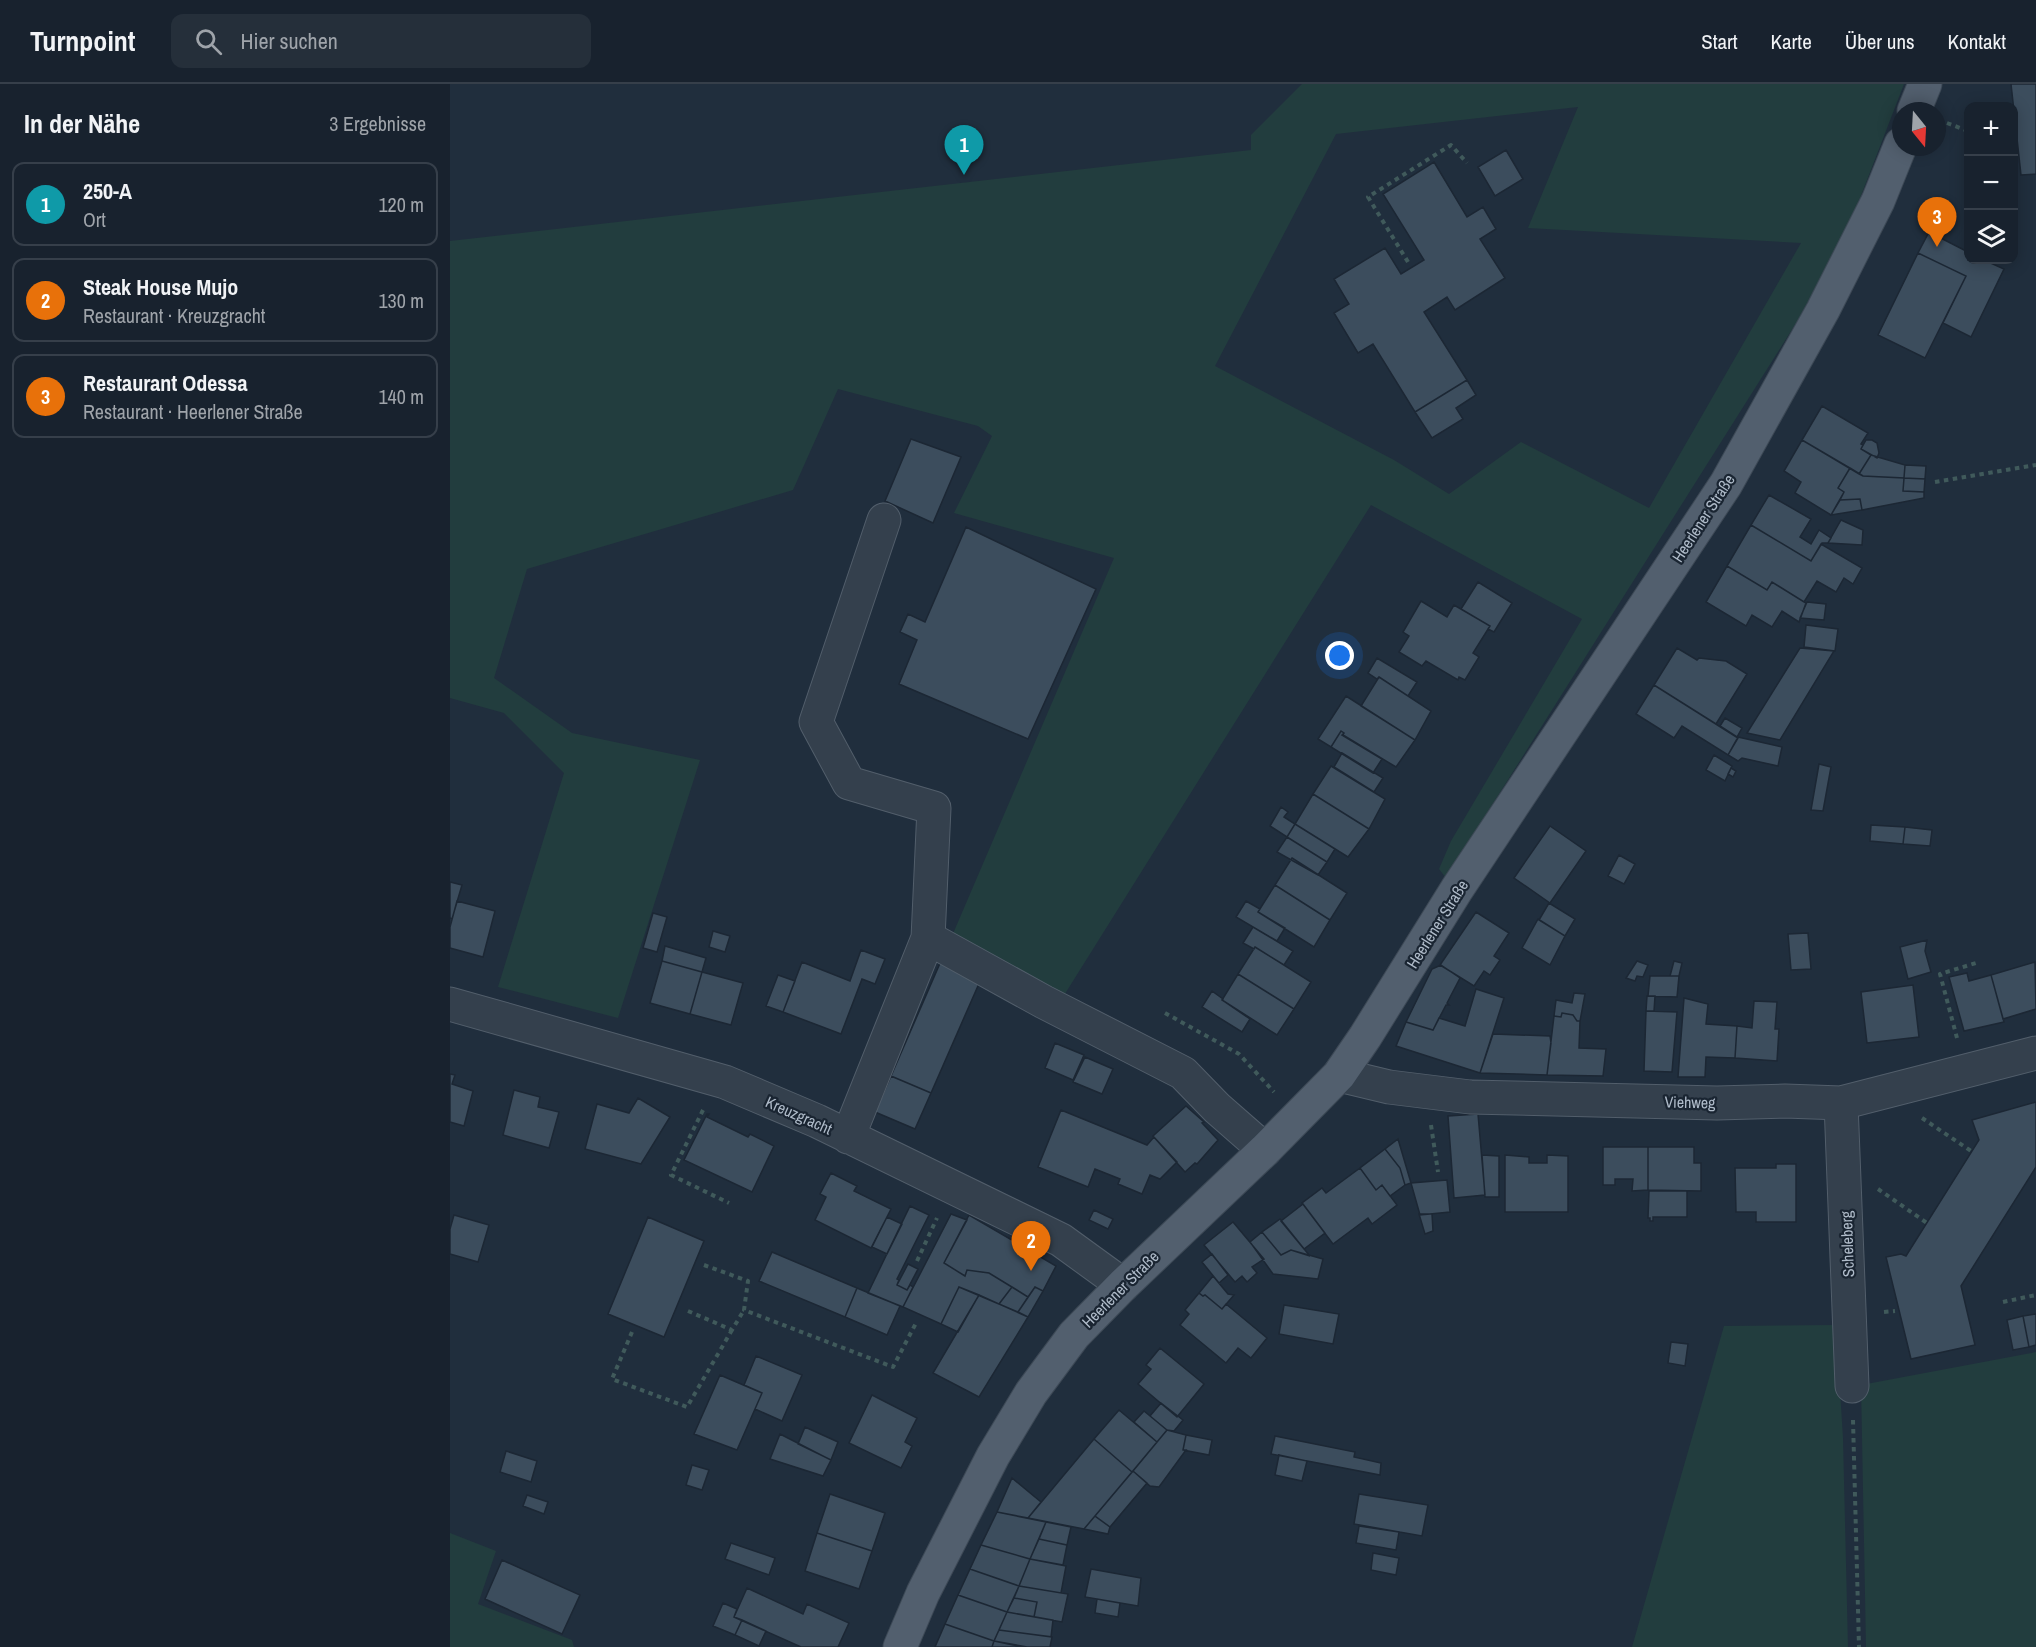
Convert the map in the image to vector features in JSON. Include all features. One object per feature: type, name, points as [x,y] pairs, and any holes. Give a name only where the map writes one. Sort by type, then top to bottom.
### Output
[{"type":"main road","points":[[1925,84],[1926,102]]},
{"type":"main road","name":"Heerlener Straße","points":[[900,1647],[923,1593],[964,1510],[1031,1393],[1074,1335],[1339,1075],[1383,1011],[1457,889],[1726,484],[1823,310],[1878,201],[1896,156]]},
{"type":"street","points":[[848,1137],[928,938],[934,808],[849,783],[816,722],[884,520]]},
{"type":"street","points":[[928,938],[1044,1002],[1183,1073],[1265,1150]]},
{"type":"street","name":"Kreuzgracht","points":[[450,1004],[718,1080],[817,1121],[1061,1240],[1123,1285]]},
{"type":"street","name":"Viehweg","points":[[1339,1075],[1389,1087],[1470,1097],[1630,1102],[1841,1103],[2036,1053]]},
{"type":"street","name":"Scheleberg","points":[[1841,1103],[1852,1386]]},
{"type":"path","points":[[1946,122],[1964,129]]},
{"type":"path","points":[[1408,262],[1368,197],[1451,145],[1467,163]]},
{"type":"path","points":[[1935,482],[2036,465]]},
{"type":"path","points":[[1965,1071],[1940,974],[1976,963]]},
{"type":"path","points":[[1165,1013],[1239,1054],[1297,1117]]},
{"type":"path","points":[[718,1080],[671,1175],[729,1203]]},
{"type":"path","points":[[1911,1086],[1923,1120],[1971,1151]]},
{"type":"path","points":[[1431,1093],[1429,1113],[1438,1172]]},
{"type":"path","points":[[1844,1180],[1867,1181],[1927,1223]]},
{"type":"path","points":[[917,1262],[951,1188]]},
{"type":"path","points":[[632,1332],[612,1379],[687,1407],[744,1310],[748,1281],[704,1264]]},
{"type":"path","points":[[2004,1302],[2036,1295]]},
{"type":"path","points":[[744,1310],[893,1367],[916,1323]]},
{"type":"path","points":[[688,1311],[732,1330]]},
{"type":"path","points":[[1852,1386],[1859,1647]]},
{"type":"green space","points":[[1302,84],[1904,84],[1897,102],[1892,102],[1892,115],[1852,219],[1798,320],[1446,878],[1439,869],[1451,841],[1582,619],[1371,505],[1063,997],[952,936],[1114,558],[954,513],[992,436],[978,426],[838,389],[793,490],[527,569],[494,678],[572,733],[700,760],[618,1018],[498,987],[564,773],[504,713],[450,698],[450,241],[1251,150],[1251,135]],"holes":[[[1578,107],[1528,228],[1801,243],[1649,508],[1521,442],[1449,494],[1394,460],[1215,366],[1336,134]]]},
{"type":"green space","points":[[1836,1325],[1843,1438],[1848,1647],[1632,1647],[1724,1326]]},
{"type":"green space","points":[[2036,1352],[2036,1647],[1866,1647],[1861,1385]]},
{"type":"green space","points":[[450,1533],[496,1551],[478,1604],[572,1640],[574,1647],[450,1647]]},
{"type":"building","points":[[2011,84],[2036,84],[2036,174],[2021,175],[2018,148],[2018,102],[2013,102]]},
{"type":"building","points":[[1506,150],[1523,179],[1495,196],[1478,167]]},
{"type":"building","points":[[1434,162],[1467,217],[1483,207],[1496,229],[1480,239],[1505,278],[1455,310],[1447,297],[1424,312],[1467,380],[1415,412],[1373,344],[1358,353],[1334,313],[1349,304],[1334,279],[1385,248],[1401,274],[1424,260],[1383,194]]},
{"type":"building","points":[[1929,232],[1964,250],[1964,264],[1993,264],[2004,269],[1971,337],[1943,323],[1966,276],[1918,253]]},
{"type":"building","points":[[1918,253],[1966,276],[1925,358],[1878,335]]},
{"type":"building","points":[[1467,380],[1476,395],[1456,408],[1463,419],[1432,438],[1415,412]]},
{"type":"building","points":[[1822,406],[1868,433],[1861,444],[1863,445],[1861,449],[1871,455],[1859,474],[1802,440]]},
{"type":"building","points":[[911,439],[961,457],[933,523],[885,501]]},
{"type":"building","points":[[1802,440],[1850,468],[1838,488],[1844,492],[1831,515],[1795,493],[1801,482],[1784,471]]},
{"type":"building","points":[[1866,440],[1877,443],[1879,453],[1877,458],[1861,449]]},
{"type":"building","points":[[1871,455],[1905,465],[1904,478],[1859,474]]},
{"type":"building","points":[[1905,465],[1926,466],[1925,479],[1904,478]]},
{"type":"building","points":[[1850,468],[1863,476],[1904,478],[1903,491],[1924,492],[1924,498],[1862,510],[1860,499],[1840,500],[1844,492],[1838,488]]},
{"type":"building","points":[[1904,478],[1925,479],[1924,492],[1903,491]]},
{"type":"building","points":[[1769,495],[1811,519],[1800,537],[1811,544],[1819,530],[1831,538],[1828,543],[1822,543],[1811,561],[1751,525]]},
{"type":"building","points":[[1860,499],[1862,510],[1831,515],[1840,500]]},
{"type":"building","points":[[1841,520],[1863,530],[1862,545],[1828,543]]},
{"type":"building","points":[[1751,525],[1811,561],[1821,544],[1862,568],[1853,584],[1844,578],[1836,592],[1817,581],[1804,602],[1772,582],[1767,590],[1727,566]]},
{"type":"building","points":[[966,527],[1096,589],[1028,739],[899,684],[917,640],[900,632],[908,614],[925,622]]},
{"type":"building","points":[[1727,566],[1767,590],[1772,582],[1806,603],[1799,622],[1782,611],[1772,627],[1752,615],[1746,626],[1706,602]]},
{"type":"building","points":[[1478,582],[1512,603],[1494,632],[1488,629],[1490,626],[1461,609]]},
{"type":"building","points":[[1421,601],[1447,617],[1454,605],[1490,626],[1473,653],[1479,657],[1465,680],[1459,677],[1458,680],[1426,661],[1422,666],[1399,652],[1409,636],[1403,632]]},
{"type":"building","points":[[1807,602],[1826,604],[1824,620],[1800,618]]},
{"type":"building","points":[[1806,625],[1838,629],[1835,651],[1804,647]]},
{"type":"building","points":[[1677,648],[1697,660],[1699,658],[1726,661],[1747,674],[1716,724],[1654,685]]},
{"type":"building","points":[[1800,648],[1834,651],[1780,740],[1747,733]]},
{"type":"building","points":[[1377,658],[1417,682],[1408,696],[1379,677],[1377,679],[1368,673]]},
{"type":"building","points":[[1379,677],[1431,711],[1415,740],[1361,706]]},
{"type":"building","points":[[1654,685],[1738,738],[1728,755],[1682,726],[1674,738],[1636,714]]},
{"type":"building","points":[[1346,696],[1415,740],[1396,767],[1343,735],[1341,731],[1331,747],[1318,739]]},
{"type":"building","points":[[1725,718],[1742,728],[1737,737],[1720,726]]},
{"type":"building","points":[[1341,731],[1344,733],[1342,735],[1382,759],[1373,773],[1331,747]]},
{"type":"building","points":[[1738,737],[1782,747],[1778,766],[1742,758],[1738,761],[1728,755]]},
{"type":"building","points":[[1342,753],[1383,778],[1374,792],[1334,767]]},
{"type":"building","points":[[1714,755],[1732,766],[1725,781],[1706,770]]},
{"type":"building","points":[[1819,764],[1831,767],[1823,811],[1811,810]]},
{"type":"building","points":[[1331,766],[1385,799],[1369,829],[1313,794]]},
{"type":"building","points":[[1731,768],[1736,771],[1733,777],[1728,774]]},
{"type":"building","points":[[1313,794],[1369,829],[1348,857],[1295,824]]},
{"type":"building","points":[[1281,807],[1288,812],[1284,817],[1295,824],[1287,837],[1270,826]]},
{"type":"building","points":[[1295,824],[1335,849],[1327,862],[1287,837]]},
{"type":"building","points":[[1871,825],[1905,827],[1903,844],[1870,841]]},
{"type":"building","points":[[1550,826],[1586,851],[1550,903],[1514,878]]},
{"type":"building","points":[[1905,827],[1932,830],[1930,846],[1903,844]]},
{"type":"building","points":[[1287,837],[1327,862],[1318,875],[1277,852]]},
{"type":"building","points":[[1619,855],[1635,864],[1624,884],[1608,876]]},
{"type":"building","points":[[1292,858],[1347,893],[1330,920],[1275,885]]},
{"type":"building","points":[[450,882],[462,885],[452,919],[450,918]]},
{"type":"building","points":[[1275,885],[1330,920],[1314,947],[1258,912]]},
{"type":"building","points":[[457,901],[495,911],[483,957],[450,948],[450,927]]},
{"type":"building","points":[[1246,901],[1260,909],[1258,912],[1285,928],[1277,941],[1236,917]]},
{"type":"building","points":[[1549,903],[1575,919],[1565,936],[1539,920]]},
{"type":"building","points":[[1476,912],[1509,933],[1494,956],[1500,960],[1490,975],[1484,971],[1474,986],[1440,965]]},
{"type":"building","points":[[653,913],[667,917],[657,952],[643,948]]},
{"type":"building","points":[[1538,919],[1565,936],[1550,965],[1522,948]]},
{"type":"building","points":[[1253,927],[1293,951],[1284,965],[1255,947],[1254,949],[1243,943]]},
{"type":"building","points":[[713,931],[730,936],[725,952],[709,947]]},
{"type":"building","points":[[1808,933],[1811,969],[1791,970],[1788,934]]},
{"type":"building","points":[[1927,940],[1925,951],[1931,972],[1908,979],[1900,947]]},
{"type":"building","points":[[665,946],[706,958],[702,972],[662,961]]},
{"type":"building","points":[[1255,947],[1311,982],[1294,1009],[1238,974]]},
{"type":"building","points":[[861,950],[885,959],[875,984],[862,979],[841,1034],[783,1012],[802,962],[850,981]]},
{"type":"building","points":[[662,961],[702,972],[690,1014],[650,1003]]},
{"type":"building","points":[[941,961],[981,979],[931,1093],[891,1076]]},
{"type":"building","points":[[1637,961],[1648,965],[1643,977],[1637,976],[1635,981],[1626,978]]},
{"type":"building","points":[[1674,961],[1682,963],[1679,976],[1670,976]]},
{"type":"building","points":[[2035,962],[2036,1009],[2003,1019],[1991,975]]},
{"type":"building","points":[[1441,965],[1460,978],[1447,1003],[1449,1005],[1446,1005],[1433,1030],[1406,1022],[1432,969]]},
{"type":"building","points":[[702,972],[743,983],[731,1025],[690,1014]]},
{"type":"building","points":[[1967,973],[1969,981],[1991,975],[2004,1022],[1964,1031],[1949,977]]},
{"type":"building","points":[[1238,974],[1294,1009],[1277,1035],[1222,1000]]},
{"type":"building","points":[[778,975],[795,981],[783,1012],[766,1006]]},
{"type":"building","points":[[1650,976],[1679,976],[1677,997],[1648,996]]},
{"type":"building","points":[[1913,985],[1919,1037],[1867,1043],[1861,992]]},
{"type":"building","points":[[1476,989],[1504,998],[1480,1073],[1396,1046],[1406,1022],[1433,1030],[1439,1018],[1465,1026]]},
{"type":"building","points":[[1212,991],[1250,1019],[1242,1032],[1202,1007]]},
{"type":"building","points":[[1574,993],[1585,994],[1580,1021],[1577,1021],[1573,1015],[1562,1013],[1561,1017],[1554,1016],[1556,1000],[1572,1003]]},
{"type":"building","points":[[1647,996],[1655,996],[1654,1011],[1646,1011]]},
{"type":"building","points":[[1684,998],[1708,1004],[1706,1024],[1737,1026],[1735,1058],[1706,1057],[1705,1077],[1678,1077]]},
{"type":"building","points":[[1754,1001],[1777,1002],[1775,1029],[1779,1029],[1777,1061],[1735,1058],[1737,1026],[1752,1028]]},
{"type":"building","points":[[1646,1011],[1677,1012],[1672,1072],[1644,1071]]},
{"type":"building","points":[[1562,1013],[1573,1015],[1577,1021],[1580,1021],[1579,1048],[1606,1049],[1603,1076],[1547,1075],[1554,1016],[1561,1017]]},
{"type":"building","points":[[1493,1034],[1550,1036],[1547,1075],[1480,1073]]},
{"type":"building","points":[[1055,1043],[1084,1055],[1073,1080],[1045,1068]]},
{"type":"building","points":[[1085,1057],[1113,1069],[1102,1094],[1073,1082]]},
{"type":"building","points":[[450,1074],[455,1075],[452,1084],[473,1091],[464,1126],[450,1122]]},
{"type":"building","points":[[891,1076],[931,1093],[915,1129],[875,1112]]},
{"type":"building","points":[[514,1090],[540,1097],[538,1107],[559,1112],[549,1148],[503,1135]]},
{"type":"building","points":[[638,1098],[670,1117],[641,1164],[585,1149],[597,1104],[629,1113]]},
{"type":"building","points":[[2036,1102],[2036,1167],[1961,1286],[1975,1345],[1911,1359],[1886,1257],[1901,1254],[1906,1256],[1979,1140],[1972,1120]]},
{"type":"building","points":[[1186,1106],[1204,1122],[1202,1123],[1218,1140],[1197,1164],[1195,1163],[1185,1172],[1153,1136]]},
{"type":"building","points":[[1061,1110],[1147,1145],[1154,1137],[1177,1162],[1160,1179],[1150,1175],[1142,1194],[1118,1184],[1120,1179],[1095,1169],[1088,1187],[1038,1167]]},
{"type":"building","points":[[707,1114],[709,1114],[707,1117],[748,1137],[750,1134],[774,1146],[752,1192],[684,1160]]},
{"type":"building","points":[[1478,1114],[1485,1195],[1454,1198],[1448,1116]]},
{"type":"building","points":[[1398,1139],[1411,1183],[1405,1185],[1400,1168],[1385,1149]]},
{"type":"building","points":[[1603,1147],[1648,1147],[1648,1190],[1632,1191],[1633,1179],[1615,1179],[1615,1185],[1603,1185]]},
{"type":"building","points":[[1648,1147],[1694,1147],[1694,1163],[1701,1163],[1701,1191],[1648,1190]]},
{"type":"building","points":[[1385,1149],[1400,1168],[1405,1185],[1390,1196],[1382,1185],[1376,1190],[1360,1168]]},
{"type":"building","points":[[1482,1155],[1499,1156],[1499,1197],[1485,1197]]},
{"type":"building","points":[[1505,1155],[1529,1157],[1529,1163],[1547,1163],[1547,1155],[1568,1156],[1568,1212],[1505,1212]]},
{"type":"building","points":[[1776,1164],[1796,1164],[1796,1222],[1756,1222],[1756,1212],[1736,1212],[1735,1168],[1776,1168]]},
{"type":"building","points":[[1360,1168],[1376,1190],[1382,1185],[1397,1205],[1372,1224],[1368,1218],[1333,1244],[1302,1203],[1322,1188],[1326,1193]]},
{"type":"building","points":[[831,1173],[857,1186],[854,1191],[891,1209],[871,1248],[815,1220],[826,1197],[820,1194]]},
{"type":"building","points":[[1447,1180],[1450,1212],[1420,1215],[1411,1183]]},
{"type":"building","points":[[1649,1191],[1687,1191],[1687,1217],[1653,1217],[1653,1221],[1650,1221],[1648,1218]]},
{"type":"building","points":[[1303,1204],[1325,1233],[1304,1249],[1281,1221]]},
{"type":"building","points":[[910,1206],[929,1215],[897,1279],[899,1280],[897,1285],[907,1290],[910,1285],[913,1287],[903,1307],[868,1293]]},
{"type":"building","points":[[1094,1210],[1113,1219],[1108,1229],[1089,1220]]},
{"type":"building","points":[[951,1214],[967,1220],[944,1263],[965,1276],[967,1270],[989,1273],[1012,1287],[999,1304],[959,1287],[941,1324],[903,1307]]},
{"type":"building","points":[[1419,1214],[1432,1214],[1433,1231],[1425,1234]]},
{"type":"building","points":[[454,1215],[489,1225],[478,1262],[450,1254],[450,1229]]},
{"type":"building","points":[[969,1215],[1056,1266],[1043,1291],[1035,1287],[1028,1297],[989,1273],[967,1270],[965,1276],[944,1263]]},
{"type":"building","points":[[648,1217],[704,1241],[664,1337],[608,1314]]},
{"type":"building","points":[[887,1217],[902,1224],[887,1254],[872,1247]]},
{"type":"building","points":[[1280,1219],[1310,1256],[1291,1250],[1281,1255],[1262,1232]]},
{"type":"building","points":[[1233,1222],[1264,1259],[1252,1267],[1257,1273],[1247,1282],[1242,1276],[1235,1282],[1204,1245]]},
{"type":"building","points":[[1262,1232],[1281,1255],[1291,1250],[1323,1259],[1318,1279],[1273,1274],[1250,1242]]},
{"type":"building","points":[[772,1252],[857,1288],[845,1317],[759,1281]]},
{"type":"building","points":[[1212,1254],[1228,1275],[1219,1283],[1202,1262]]},
{"type":"building","points":[[908,1264],[918,1269],[907,1290],[897,1285]]},
{"type":"building","points":[[1213,1276],[1228,1294],[1234,1295],[1222,1309],[1199,1293]]},
{"type":"building","points":[[959,1287],[979,1295],[958,1332],[941,1324]]},
{"type":"building","points":[[1012,1287],[1028,1297],[1018,1312],[999,1304]]},
{"type":"building","points":[[1035,1287],[1043,1291],[1028,1317],[1018,1312]]},
{"type":"building","points":[[857,1288],[900,1306],[887,1335],[845,1317]]},
{"type":"building","points":[[1199,1293],[1222,1309],[1226,1304],[1267,1338],[1251,1358],[1238,1348],[1226,1363],[1180,1325],[1189,1314],[1185,1310]]},
{"type":"building","points":[[979,1295],[1028,1317],[979,1397],[933,1373]]},
{"type":"building","points":[[1284,1305],[1339,1314],[1333,1344],[1279,1334]]},
{"type":"building","points":[[2036,1314],[2036,1345],[2029,1347],[2023,1316]]},
{"type":"building","points":[[2023,1316],[2029,1347],[2013,1350],[2007,1320]]},
{"type":"building","points":[[1671,1342],[1688,1344],[1685,1366],[1668,1363]]},
{"type":"building","points":[[1160,1348],[1204,1384],[1177,1417],[1138,1384],[1151,1369],[1146,1365]]},
{"type":"building","points":[[756,1356],[802,1375],[782,1421],[755,1409],[762,1393],[744,1385]]},
{"type":"building","points":[[720,1375],[762,1393],[737,1450],[694,1434]]},
{"type":"building","points":[[872,1395],[917,1418],[905,1442],[912,1446],[901,1468],[849,1443]]},
{"type":"building","points":[[1161,1403],[1183,1420],[1174,1431],[1167,1430],[1150,1416]]},
{"type":"building","points":[[1119,1410],[1157,1442],[1132,1472],[1094,1439]]},
{"type":"building","points":[[1144,1411],[1167,1430],[1157,1442],[1134,1422]]},
{"type":"building","points":[[805,1427],[838,1442],[831,1460],[798,1444]]},
{"type":"building","points":[[1167,1430],[1186,1435],[1183,1450],[1186,1450],[1159,1487],[1150,1486],[1133,1471]]},
{"type":"building","points":[[780,1434],[831,1460],[823,1476],[770,1459]]},
{"type":"building","points":[[1186,1435],[1212,1440],[1209,1455],[1183,1450]]},
{"type":"building","points":[[1275,1436],[1355,1452],[1354,1457],[1381,1463],[1380,1475],[1271,1454]]},
{"type":"building","points":[[1094,1439],[1132,1472],[1084,1529],[1028,1518]]},
{"type":"building","points":[[506,1451],[537,1461],[531,1482],[500,1472]]},
{"type":"building","points":[[1279,1455],[1307,1461],[1302,1481],[1275,1475]]},
{"type":"building","points":[[692,1465],[709,1470],[702,1490],[686,1485]]},
{"type":"building","points":[[1133,1471],[1147,1483],[1110,1527],[1095,1516]]},
{"type":"building","points":[[1012,1478],[1041,1502],[1028,1518],[997,1512]]},
{"type":"building","points":[[830,1494],[885,1513],[872,1551],[817,1533]]},
{"type":"building","points":[[1359,1494],[1428,1505],[1422,1536],[1354,1524]]},
{"type":"building","points":[[527,1495],[548,1502],[544,1514],[523,1506]]},
{"type":"building","points":[[997,1512],[1046,1522],[1030,1559],[981,1545]]},
{"type":"building","points":[[1095,1516],[1110,1527],[1108,1534],[1084,1529]]},
{"type":"building","points":[[1046,1522],[1071,1527],[1067,1545],[1039,1539]]},
{"type":"building","points":[[1359,1526],[1399,1532],[1396,1550],[1356,1543]]},
{"type":"building","points":[[817,1533],[872,1551],[859,1589],[805,1571]]},
{"type":"building","points":[[1039,1539],[1067,1545],[1063,1565],[1030,1559]]},
{"type":"building","points":[[731,1543],[775,1558],[769,1575],[725,1559]]},
{"type":"building","points":[[981,1545],[1030,1559],[1019,1586],[970,1569]]},
{"type":"building","points":[[1373,1553],[1399,1558],[1396,1575],[1371,1570]]},
{"type":"building","points":[[1030,1559],[1066,1566],[1061,1593],[1019,1586]]},
{"type":"building","points":[[502,1560],[580,1595],[562,1634],[485,1599]]},
{"type":"building","points":[[970,1569],[1019,1586],[1007,1612],[958,1595]]},
{"type":"building","points":[[1091,1569],[1141,1578],[1138,1606],[1085,1597]]},
{"type":"building","points":[[1019,1586],[1068,1594],[1062,1622],[1034,1617],[1037,1602],[1014,1598]]},
{"type":"building","points":[[747,1588],[803,1614],[807,1604],[849,1623],[838,1647],[801,1647],[734,1617]]},
{"type":"building","points":[[958,1595],[1007,1612],[994,1641],[945,1624]]},
{"type":"building","points":[[1014,1598],[1037,1602],[1034,1617],[1007,1612]]},
{"type":"building","points":[[1097,1599],[1120,1603],[1118,1617],[1095,1613]]},
{"type":"building","points":[[723,1603],[737,1609],[734,1617],[742,1620],[735,1635],[713,1626]]},
{"type":"building","points":[[1007,1612],[1053,1620],[1051,1637],[999,1630]]},
{"type":"building","points":[[742,1620],[766,1631],[759,1646],[735,1635]]},
{"type":"building","points":[[945,1624],[994,1641],[992,1647],[935,1647]]},
{"type":"building","points":[[999,1630],[1052,1637],[1050,1647],[1027,1647],[994,1641]]},
{"type":"building","points":[[994,1641],[1013,1645],[1026,1647],[992,1647]]},
{"type":"place","name":"250-A","points":[[964,175]]},
{"type":"place","name":"Restaurant Odessa","points":[[1937,247]]},
{"type":"place","name":"Steak House Mujo","points":[[1031,1271]]}]
